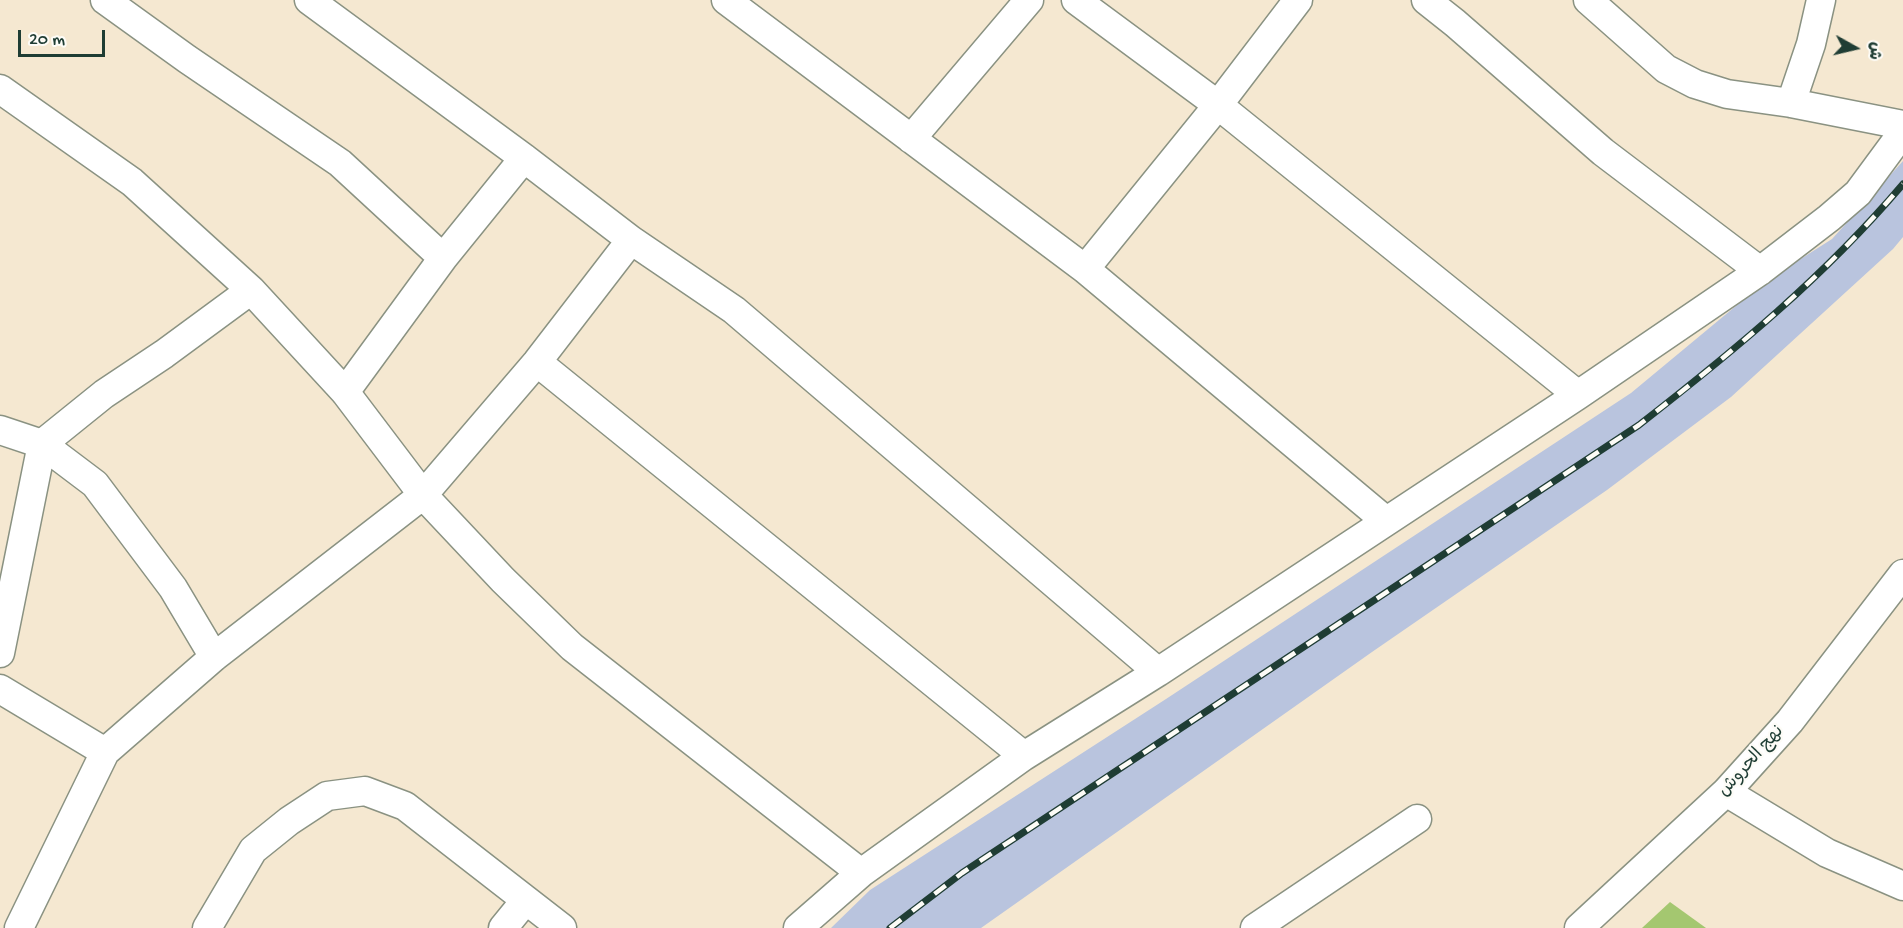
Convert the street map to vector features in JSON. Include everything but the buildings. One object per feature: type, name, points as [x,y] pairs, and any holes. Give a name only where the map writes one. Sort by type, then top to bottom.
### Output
[{"type":"street","points":[[105,0],[340,163],[444,258]]},
{"type":"street","points":[[309,0],[524,158],[631,240],[734,310],[1158,672]]},
{"type":"street","points":[[726,0],[1085,269],[1386,521]]},
{"type":"street","points":[[911,139],[1029,0]]},
{"type":"street","points":[[1076,0],[1218,105],[1578,395]]},
{"type":"street","points":[[1085,269],[1218,105],[1299,0]]},
{"type":"street","points":[[1426,0],[1464,30],[1603,152],[1760,271]]},
{"type":"street","points":[[1588,0],[1666,69],[1695,84],[1727,94],[1791,103],[1903,125]]},
{"type":"street","points":[[1791,103],[1811,44],[1821,0]]},
{"type":"street","points":[[0,89],[132,182],[251,290],[345,392],[423,495],[503,580],[572,647],[861,873]]},
{"type":"street","points":[[798,928],[861,873],[1024,756],[1158,672],[1578,395],[1760,271],[1829,219],[1858,193],[1903,132]]},
{"type":"street","points":[[345,392],[444,258],[524,158]]},
{"type":"street","points":[[19,928],[105,752],[214,657],[423,495],[537,362],[631,240]]},
{"type":"street","points":[[0,653],[42,444],[104,394],[251,290]]},
{"type":"street","points":[[537,362],[1024,756]]},
{"type":"street","points":[[0,430],[42,444],[95,484],[173,588],[214,657]]},
{"type":"street","name":"نهج الحروش","points":[[1579,928],[1726,792],[1790,721],[1903,574]]},
{"type":"street","points":[[0,689],[105,752]]},
{"type":"street","points":[[207,928],[253,850],[289,821],[327,796],[365,791],[405,806],[562,928]]},
{"type":"street","points":[[1726,792],[1827,853],[1903,886]]},
{"type":"street","points":[[1255,928],[1417,819]]},
{"type":"street","points":[[503,928],[525,901]]},
{"type":"street","points":[[0,923],[10,928]]},
{"type":"shaded area","points":[[1903,161],[1903,237],[1893,249],[1731,397],[1607,490],[1372,652],[981,928],[831,928],[870,890],[1166,699],[1631,393],[1766,281],[1832,239]]},
{"type":"green space","points":[[1670,902],[1706,928],[1642,928]]},
{"type":"railway","points":[[890,928],[962,873],[1639,425],[1710,369],[1810,281],[1873,218],[1903,184]]}]
